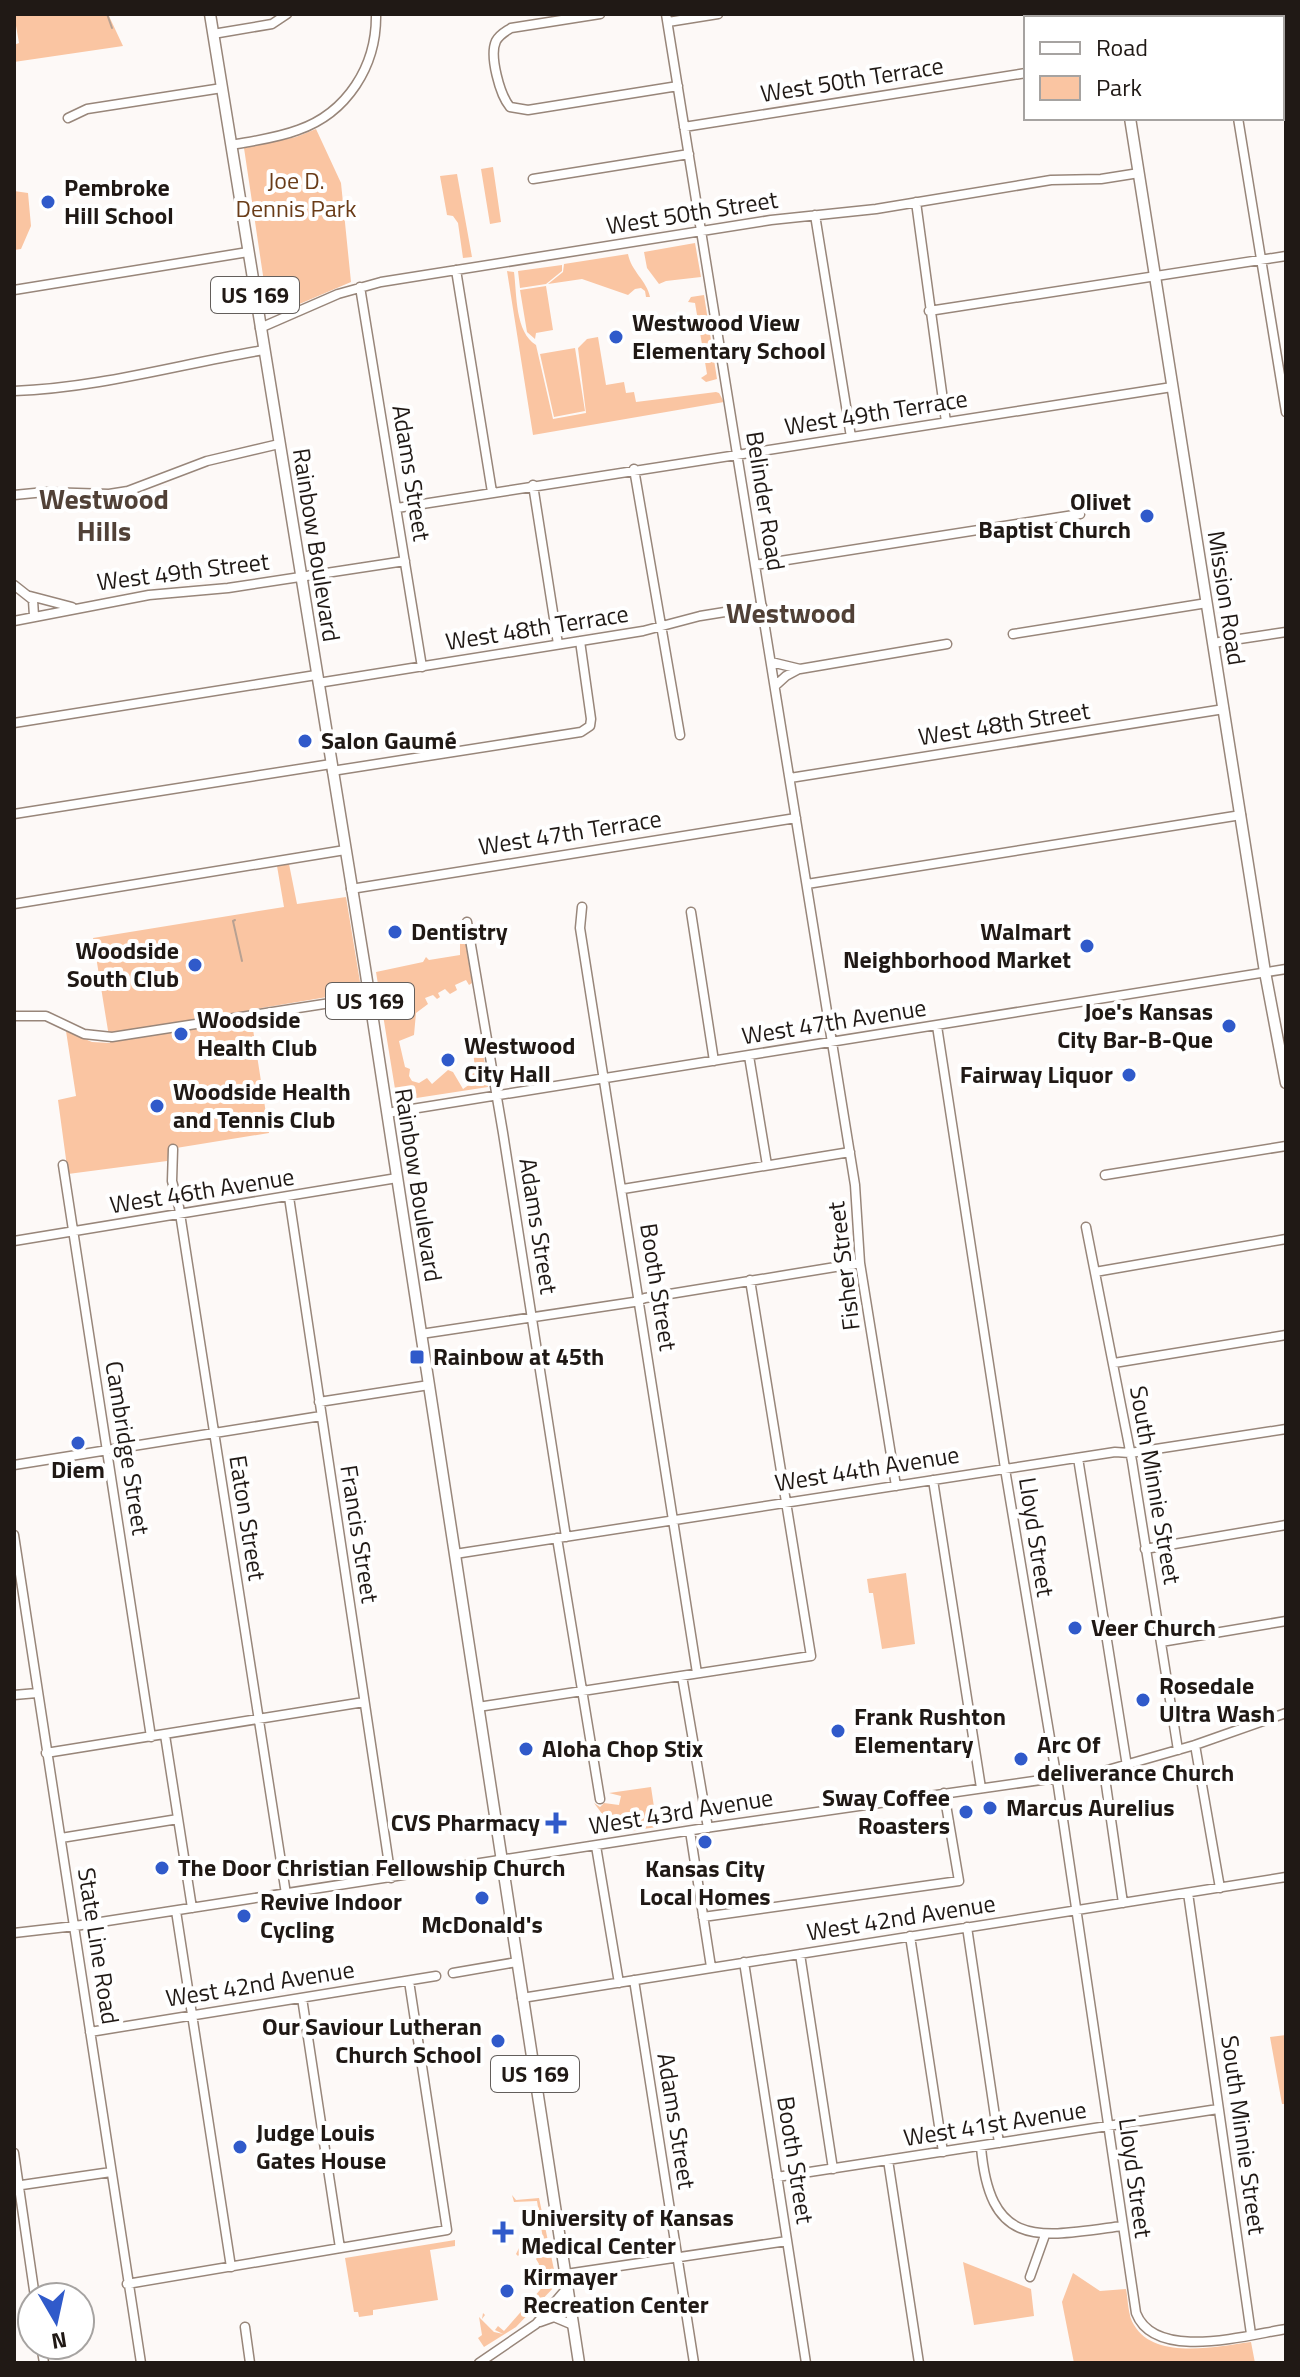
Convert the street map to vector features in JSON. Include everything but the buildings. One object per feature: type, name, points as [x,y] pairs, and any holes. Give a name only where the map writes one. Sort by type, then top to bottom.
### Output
[{"type":"main road","name":"Rainbow Boulevard","points":[[210,14],[369,997],[579,2363]]},
{"type":"main road","name":"Mission Road","points":[[1130,120],[1265,972],[1286,1083]]},
{"type":"street","points":[[213,34],[272,24],[287,14]]},
{"type":"street","points":[[231,145],[300,130],[318,122],[341,104],[367,66],[374,44],[376,14]]},
{"type":"street","points":[[600,14],[511,28],[499,35],[495,44],[497,71],[502,98],[510,107],[518,110],[678,86]]},
{"type":"street","points":[[667,18],[718,14]]},
{"type":"street","name":"Belinder Road","points":[[667,18],[832,1042]]},
{"type":"street","name":"West 50th Terrace","points":[[684,127],[1024,73]]},
{"type":"street","points":[[68,118],[87,109],[222,88]]},
{"type":"street","points":[[1238,120],[1286,412]]},
{"type":"street","points":[[533,179],[689,154]]},
{"type":"street","name":"West 50th Street","points":[[260,328],[360,287],[456,270],[1051,180],[1101,179],[1139,173]]},
{"type":"street","points":[[916,202],[946,422]]},
{"type":"street","points":[[815,215],[851,437]]},
{"type":"street","points":[[14,290],[248,252]]},
{"type":"street","points":[[929,311],[1286,256]]},
{"type":"street","points":[[456,270],[492,492]]},
{"type":"street","name":"Adams Street","points":[[360,287],[422,667]]},
{"type":"street","points":[[14,391],[105,382],[207,359],[264,350]]},
{"type":"street","name":"West 49th Terrace","points":[[397,508],[1172,387]]},
{"type":"street","points":[[14,495],[128,491],[207,461],[279,444]]},
{"type":"street","points":[[634,469],[680,735]]},
{"type":"street","points":[[533,485],[558,644]]},
{"type":"street","points":[[755,565],[1080,514]]},
{"type":"street","name":"West 49th Street","points":[[14,621],[149,595],[228,588],[405,561]]},
{"type":"street","points":[[14,585],[30,596],[74,608]]},
{"type":"street","points":[[30,596],[34,616]]},
{"type":"street","points":[[1013,634],[1207,603]]},
{"type":"street","name":"West 48th Terrace","points":[[14,723],[422,667],[661,627],[700,616],[762,606]]},
{"type":"street","points":[[1213,643],[1286,632]]},
{"type":"street","points":[[14,814],[581,732],[590,726],[591,719],[580,641]]},
{"type":"street","points":[[775,686],[800,669],[947,644]]},
{"type":"street","points":[[771,662],[800,669]]},
{"type":"street","name":"West 48th Street","points":[[790,778],[1224,709]]},
{"type":"street","points":[[807,884],[1241,815]]},
{"type":"street","name":"West 47th Terrace","points":[[351,889],[796,818]]},
{"type":"street","points":[[14,904],[345,850]]},
{"type":"street","name":"Booth Street","points":[[582,907],[580,928],[697,1673]]},
{"type":"street","points":[[691,912],[714,1061]]},
{"type":"street","name":"Adams Street","points":[[467,922],[532,1318],[600,1799]]},
{"type":"street","name":"West 47th Avenue","points":[[387,1113],[1286,969]]},
{"type":"street","points":[[14,1016],[46,1016],[84,1034],[112,1037],[369,997]]},
{"type":"street","name":"Lloyd Street","points":[[937,1026],[1057,1779],[1136,2313],[1143,2326],[1152,2332],[1183,2344],[1251,2334]]},
{"type":"street","name":"Fisher Street","points":[[832,1042],[855,1185],[860,1263],[896,1486]]},
{"type":"street","points":[[749,1056],[767,1165]]},
{"type":"street","points":[[1105,1175],[1286,1146]]},
{"type":"street","name":"Eaton Street","points":[[173,1149],[173,1192],[180,1215],[286,1894]]},
{"type":"street","points":[[623,1189],[850,1152]]},
{"type":"street","name":"Cambridge Street","points":[[63,1165],[151,1737]]},
{"type":"street","name":"West 46th Avenue","points":[[14,1241],[397,1178]]},
{"type":"street","name":"Francis Street","points":[[289,1197],[391,1878]]},
{"type":"street","name":"South Minnie Street","points":[[1086,1227],[1130,1453],[1178,1750]]},
{"type":"street","points":[[1095,1272],[1286,1239]]},
{"type":"street","points":[[421,1334],[860,1263]]},
{"type":"street","points":[[478,1707],[811,1656],[750,1280]]},
{"type":"street","points":[[1114,1363],[1286,1335]]},
{"type":"street","points":[[319,1402],[429,1385]]},
{"type":"street","points":[[14,1465],[321,1416]]},
{"type":"street","name":"West 44th Avenue","points":[[455,1554],[1005,1467],[1115,1452],[1130,1453],[1286,1429]]},
{"type":"street","points":[[1078,1458],[1127,1766]]},
{"type":"street","points":[[933,1480],[981,1788]]},
{"type":"street","points":[[1145,1549],[1286,1525]]},
{"type":"street","name":"State Line Road","points":[[14,1535],[141,2363]]},
{"type":"street","points":[[1161,1642],[1286,1621]]},
{"type":"street","points":[[682,1676],[708,1828]]},
{"type":"street","points":[[14,1695],[37,1693]]},
{"type":"street","points":[[46,1753],[364,1702]]},
{"type":"street","name":"West 43rd Avenue","points":[[14,1933],[1104,1771],[1195,1745],[1286,1713]]},
{"type":"street","points":[[165,1735],[192,1908]]},
{"type":"street","points":[[1195,1745],[1220,1888]]},
{"type":"street","points":[[1104,1771],[1123,1903]]},
{"type":"street","points":[[703,1917],[959,1881],[944,1793]]},
{"type":"street","points":[[61,1838],[178,1819]]},
{"type":"street","points":[[690,1831],[711,1967]]},
{"type":"street","points":[[596,1846],[619,1983]]},
{"type":"street","name":"West 42nd Avenue","points":[[522,1998],[1286,1877]]},
{"type":"street","name":"South Minnie Street","points":[[1188,1893],[1251,2334]]},
{"type":"street","points":[[176,1911],[231,2267]]},
{"type":"street","points":[[967,1927],[999,2143]]},
{"type":"street","points":[[910,1936],[943,2152]]},
{"type":"street","points":[[800,1954],[833,2169]]},
{"type":"street","points":[[453,1973],[517,1962]]},
{"type":"street","name":"Booth Street","points":[[744,1962],[806,2363]]},
{"type":"street","name":"West 42nd Avenue","points":[[90,2032],[436,1976]]},
{"type":"street","name":"Adams Street","points":[[634,1980],[694,2363]]},
{"type":"street","points":[[127,2284],[447,2230],[409,1981]]},
{"type":"street","points":[[302,1998],[340,2248]]},
{"type":"street","name":"West 41st Avenue","points":[[777,2177],[1218,2109]]},
{"type":"street","points":[[981,2147],[986,2187],[1000,2213],[1024,2230],[1045,2235],[1122,2226]]},
{"type":"street","points":[[14,2153],[16,2186],[32,2281]]},
{"type":"street","points":[[888,2160],[919,2363]]},
{"type":"street","points":[[16,2186],[111,2172]]},
{"type":"street","points":[[1030,2277],[1045,2235]]},
{"type":"street","points":[[566,2274],[787,2241]]},
{"type":"street","points":[[536,2324],[568,2287]]},
{"type":"street","points":[[479,2363],[536,2324],[554,2317],[573,2325]]},
{"type":"street","points":[[245,2327],[250,2363]]},
{"type":"street","points":[[1251,2334],[1286,2329]]},
{"type":"green space","points":[[14,14],[108,14],[123,46],[14,62],[14,45],[19,43]]},
{"type":"green space","name":"Joe D. Dennis Park","points":[[316,129],[341,183],[351,282],[276,314],[268,309],[244,148],[296,137]]},
{"type":"green space","points":[[493,167],[501,222],[490,224],[481,169]]},
{"type":"green space","points":[[457,174],[472,257],[463,258],[458,223],[453,216],[447,215],[440,176]]},
{"type":"green space","points":[[14,191],[28,193],[31,226],[21,249],[14,250]]},
{"type":"green space","points":[[695,243],[701,277],[659,284],[647,268],[644,252]]},
{"type":"green space","points":[[628,254],[650,297],[646,297],[641,288],[628,295],[582,279],[548,284],[563,272],[564,264]]},
{"type":"green space","points":[[562,265],[562,271],[546,284],[520,288],[518,271]]},
{"type":"green space","points":[[507,271],[514,272],[521,322],[529,339],[536,345],[553,419],[586,413],[578,348],[587,339],[598,337],[606,385],[624,382],[626,393],[634,392],[636,402],[716,392],[724,402],[533,435]]},
{"type":"green space","points":[[546,286],[553,330],[536,333],[535,339],[527,332],[520,290]]},
{"type":"green space","points":[[704,295],[717,379],[706,382],[701,378],[707,374],[695,303],[688,302],[691,297]]},
{"type":"green space","points":[[575,348],[585,411],[554,417],[540,354]]},
{"type":"green space","name":"Woodside Health Club","points":[[289,864],[297,904],[346,897],[360,982],[358,989],[351,993],[250,1010],[269,1133],[170,1149],[167,1161],[68,1174],[58,1100],[76,1096],[66,1031],[92,1042],[110,1043],[93,938],[284,907],[277,866]]},
{"type":"green space","points":[[460,941],[466,945],[472,983],[469,985],[466,980],[455,985],[457,990],[450,994],[445,989],[438,993],[440,997],[437,999],[433,995],[425,998],[428,1004],[416,1013],[414,1035],[399,1041],[412,1081],[419,1083],[427,1078],[432,1084],[448,1070],[453,1072],[463,1089],[473,1082],[470,1078],[475,1069],[473,1050],[480,1047],[488,1087],[397,1101],[376,972],[423,962],[426,957],[429,960],[460,955]]},
{"type":"green space","points":[[906,1573],[915,1644],[882,1649],[873,1593],[869,1593],[867,1579]]},
{"type":"green space","points":[[651,1787],[657,1827],[616,1833],[594,1803],[600,1807],[604,1803],[619,1805],[621,1796],[609,1793]]},
{"type":"green space","points":[[1286,2035],[1286,2104],[1282,2104],[1270,2037]]},
{"type":"green space","points":[[512,2195],[516,2200],[539,2198],[557,2284],[516,2327],[484,2347],[478,2338],[482,2335],[479,2317],[494,2332],[503,2334],[495,2330],[498,2326],[504,2331],[547,2282],[537,2271],[539,2264],[536,2259],[540,2253],[533,2247],[532,2241],[525,2242],[518,2256],[516,2254],[523,2240],[543,2239],[537,2201],[514,2202]]},
{"type":"green space","points":[[455,2240],[455,2246],[430,2250],[438,2300],[373,2310],[373,2315],[359,2317],[358,2312],[354,2312],[345,2258]]},
{"type":"green space","points":[[963,2262],[1031,2289],[1034,2316],[974,2325]]},
{"type":"green space","points":[[1073,2273],[1100,2291],[1126,2289],[1132,2322],[1144,2336],[1157,2343],[1172,2347],[1205,2348],[1251,2342],[1255,2363],[1074,2363],[1062,2302]]},
{"type":"waterway","points":[[107,14],[112,28]]},
{"type":"waterway","points":[[235,920],[242,961]]},
{"type":"place","name":"Pembroke Hill School","points":[[48,202]]},
{"type":"place","name":"Westwood View Elementary School","points":[[616,337]]},
{"type":"place","name":"Olivet Baptist Church","points":[[1147,516]]},
{"type":"place","name":"Salon Gaumé","points":[[305,741]]},
{"type":"place","name":"Dentistry","points":[[395,932]]},
{"type":"place","name":"Walmart Neighborhood Market","points":[[1087,946]]},
{"type":"place","name":"Woodside South Club","points":[[195,965]]},
{"type":"place","name":"Joe's Kansas City Bar-B-Que","points":[[1229,1026]]},
{"type":"place","name":"Woodside Health Club","points":[[181,1034]]},
{"type":"place","name":"Westwood City Hall","points":[[448,1060]]},
{"type":"place","name":"Fairway Liquor","points":[[1129,1075]]},
{"type":"place","name":"Woodside Health and Tennis Club","points":[[157,1106]]},
{"type":"place","name":"Rainbow at 45th","points":[[417,1357]]},
{"type":"place","name":"Diem","points":[[78,1443]]},
{"type":"place","name":"Veer Church","points":[[1075,1628]]},
{"type":"place","name":"Rosedale Ultra Wash","points":[[1143,1700]]},
{"type":"place","name":"Frank Rushton Elementary","points":[[838,1731]]},
{"type":"place","name":"Aloha Chop Stix","points":[[526,1749]]},
{"type":"place","name":"Arc Of deliverance Church","points":[[1021,1759]]},
{"type":"place","name":"Marcus Aurelius","points":[[990,1808]]},
{"type":"place","name":"Sway Coffee Roasters","points":[[966,1812]]},
{"type":"place","name":"CVS Pharmacy","points":[[556,1823]]},
{"type":"place","name":"Kansas City Local Homes","points":[[705,1842]]},
{"type":"place","name":"The Door Christian Fellowship Church","points":[[162,1868]]},
{"type":"place","name":"McDonald's","points":[[482,1898]]},
{"type":"place","name":"Revive Indoor Cycling","points":[[244,1916]]},
{"type":"place","name":"Our Saviour Lutheran Church School","points":[[498,2041]]},
{"type":"place","name":"Judge Louis Gates House","points":[[240,2147]]},
{"type":"place","name":"University of Kansas Medical Center","points":[[503,2232]]},
{"type":"place","name":"Kirmayer Recreation Center","points":[[507,2291]]},
{"type":"district","name":"Westwood Hills","points":[[104,515]]},
{"type":"district","name":"Westwood","points":[[791,613]]}]
